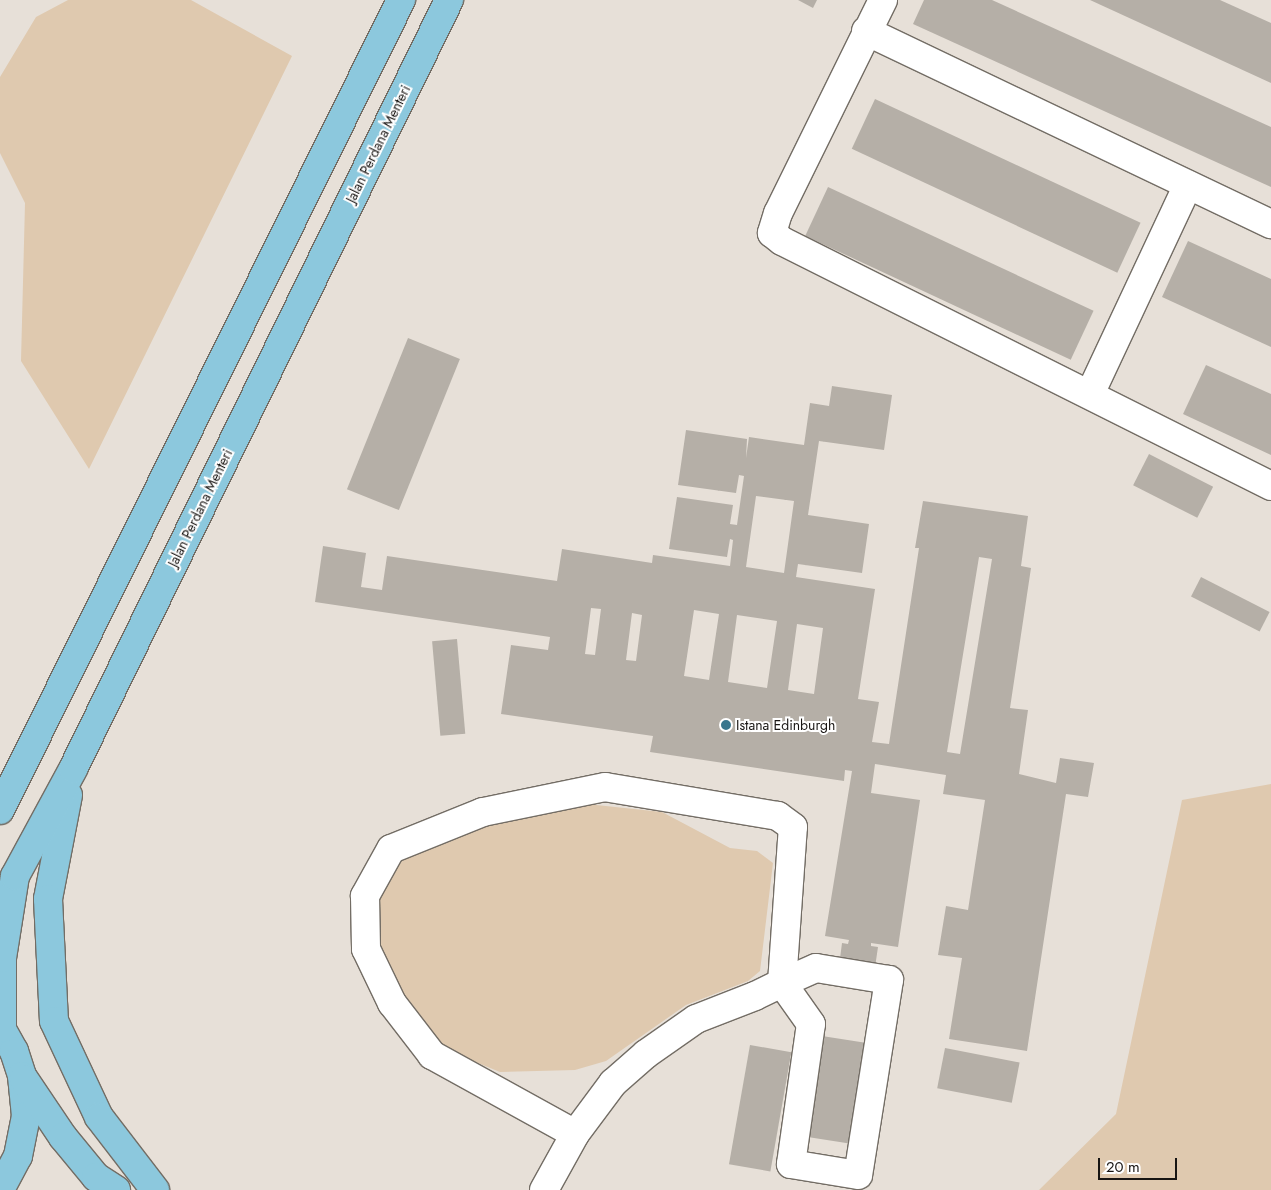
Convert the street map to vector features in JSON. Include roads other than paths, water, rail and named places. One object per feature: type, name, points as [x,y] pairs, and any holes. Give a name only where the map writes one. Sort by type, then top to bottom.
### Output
[{"type":"main road","points":[[0,810],[31,752],[401,0]]},
{"type":"main road","name":"Jalan Perdana Menteri","points":[[1,1027],[2,958],[15,876],[73,769],[449,0]]},
{"type":"main road","points":[[0,786],[31,752]]},
{"type":"main road","points":[[73,769],[48,899],[54,1021],[99,1117],[155,1190]]},
{"type":"main road","points":[[0,1190],[18,1156],[26,1116],[22,1076],[14,1051],[1,1027]]},
{"type":"main road","points":[[22,1076],[63,1137],[96,1176],[116,1190]]},
{"type":"street","points":[[882,0],[778,212],[772,233],[782,241],[1271,486]]},
{"type":"street","points":[[866,31],[1271,224]]},
{"type":"street","points":[[1090,394],[1188,185]]},
{"type":"street","points":[[544,1190],[574,1134],[613,1083],[646,1054],[696,1019],[782,983],[816,968],[888,980],[858,1175],[791,1164],[811,1024],[782,983],[793,827],[778,816],[605,788],[483,812],[391,849],[365,896],[366,949],[392,1003],[432,1055],[574,1134]]},
{"type":"place","name":"Istana Edinburgh","points":[[726,725]]}]
